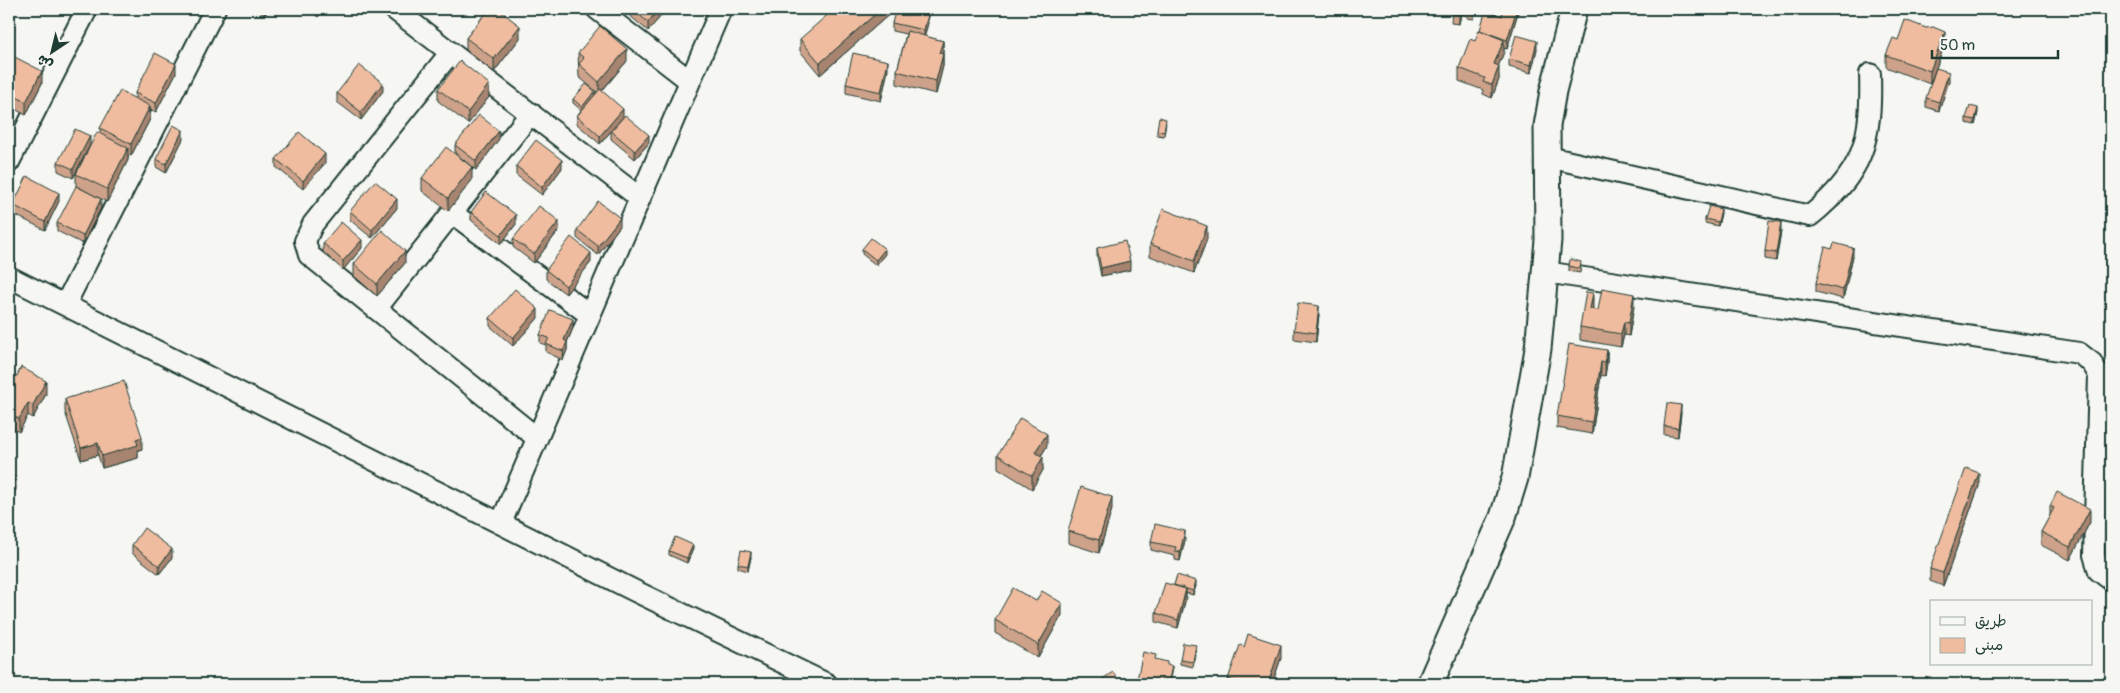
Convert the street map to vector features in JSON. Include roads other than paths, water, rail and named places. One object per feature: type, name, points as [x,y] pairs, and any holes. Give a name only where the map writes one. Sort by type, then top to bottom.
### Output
[{"type":"street","points":[[9,162],[87,9]]},
{"type":"street","points":[[66,305],[215,9]]},
{"type":"street","points":[[394,9],[640,198]]},
{"type":"street","points":[[597,9],[690,81]]},
{"type":"street","points":[[501,523],[721,9]]},
{"type":"street","points":[[1430,684],[1503,517],[1516,478],[1538,349],[1548,240],[1548,126],[1553,91],[1574,9]]},
{"type":"street","points":[[451,52],[313,224],[305,240],[309,255],[537,438]]},
{"type":"street","points":[[1548,157],[1810,216],[1828,201],[1851,175],[1864,148],[1871,105],[1870,74]]},
{"type":"street","points":[[376,309],[531,113]]},
{"type":"street","points":[[452,213],[590,316]]},
{"type":"street","points":[[1545,272],[2079,353],[2092,363],[2100,376],[2094,555],[2099,571],[2111,580]]},
{"type":"street","points":[[9,277],[827,684]]}]
